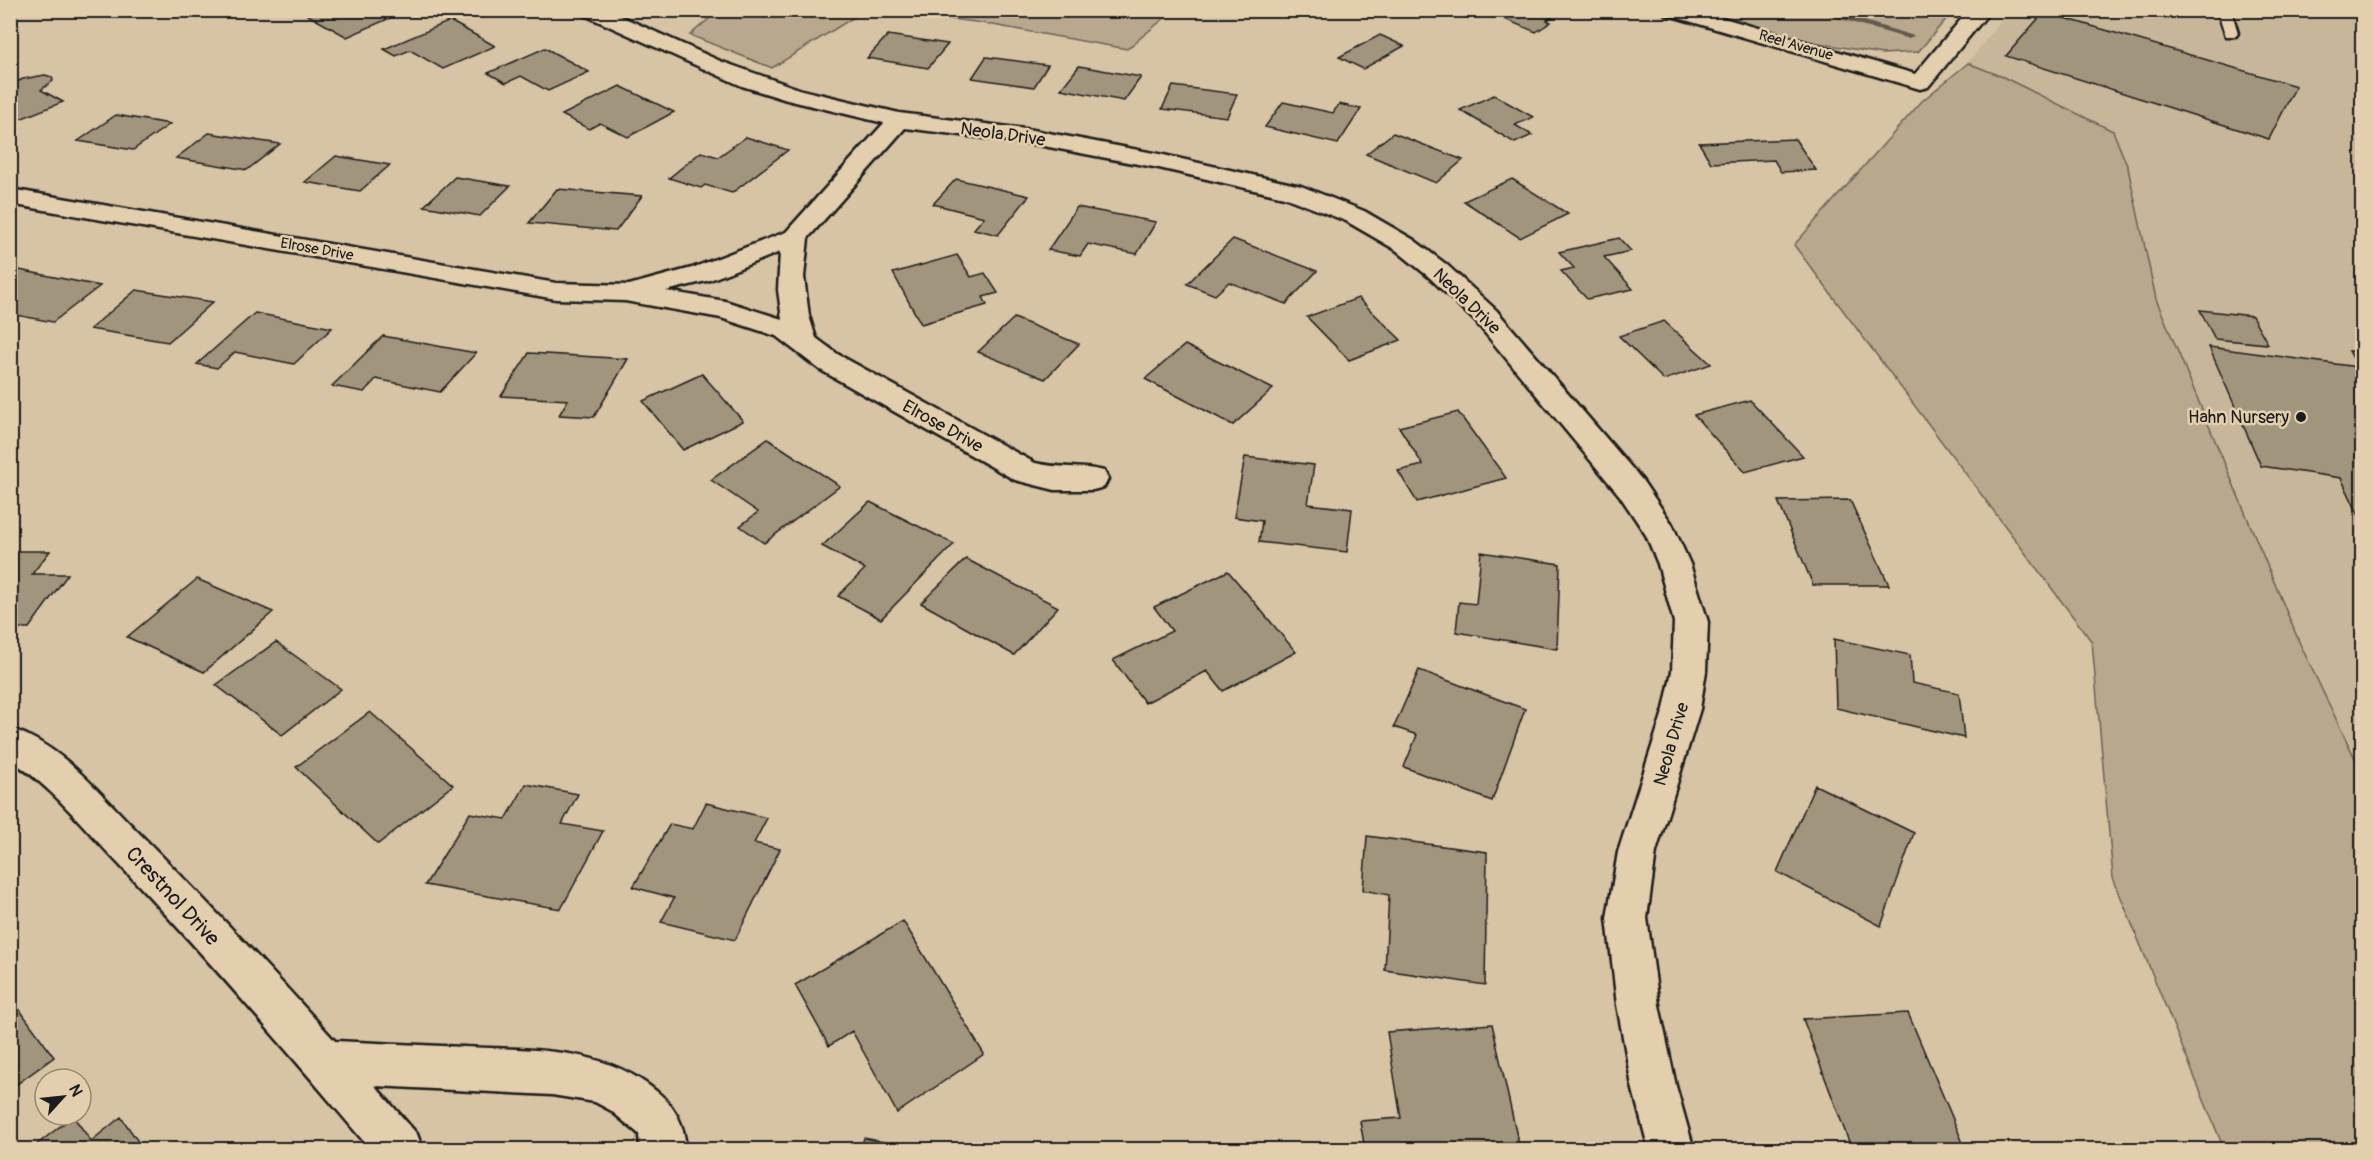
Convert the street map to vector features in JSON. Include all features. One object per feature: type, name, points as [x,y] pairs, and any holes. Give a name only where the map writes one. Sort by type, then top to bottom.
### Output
[{"type":"street","name":"Neola Drive","points":[[589,10],[750,81],[795,94],[899,120],[1033,137],[1159,161],[1292,191],[1355,216],[1405,245],[1438,271],[1486,316],[1631,488],[1661,532],[1674,564],[1691,622],[1689,671],[1682,709],[1637,852],[1627,918],[1638,1005],[1654,1086],[1672,1149]]},
{"type":"street","name":"Reel Avenue","points":[[1672,10],[1920,82],[1981,10]]},
{"type":"street","name":"Elrose Drive","points":[[626,293],[701,274],[795,237],[899,120]]},
{"type":"street","name":"Elrose Drive","points":[[10,196],[556,291],[626,293],[725,310],[786,330],[829,362],[1026,472],[1055,479],[1093,479]]},
{"type":"street","points":[[795,237],[790,289],[794,321],[803,342]]},
{"type":"street","name":"Crestnol Drive","points":[[10,743],[20,745],[62,780],[128,847],[326,1062],[401,1149]]},
{"type":"street","points":[[326,1062],[552,1072],[599,1081],[626,1094],[656,1119],[663,1137],[663,1149]]},
{"type":"lane","points":[[2224,10],[2231,33]]},
{"type":"shaded area","points":[[718,11],[864,11],[772,68],[690,35]]},
{"type":"shaded area","points":[[877,11],[1173,11],[1127,49],[976,22]]},
{"type":"shaded area","points":[[1693,11],[1953,11],[1918,52],[1882,54],[1813,42]]},
{"type":"shaded area","points":[[2008,11],[2362,11],[2362,773],[2300,644],[2156,299],[2128,168],[2113,131],[2003,77],[1968,63]]},
{"type":"shaded area","points":[[1968,63],[2003,77],[2113,131],[2128,168],[2156,299],[2300,644],[2362,773],[2362,1149],[2224,1149],[2113,878],[2092,642],[1794,245],[1922,101]]},
{"type":"building","points":[[315,10],[388,10],[397,15],[347,37],[306,14]]},
{"type":"building","points":[[1497,10],[1563,10],[1547,20],[1551,22],[1536,32],[1492,14]]},
{"type":"building","points":[[2044,12],[2296,86],[2269,139],[2006,56]]},
{"type":"building","points":[[450,21],[495,46],[443,69],[410,50],[396,56],[384,49]]},
{"type":"building","points":[[888,35],[948,44],[928,68],[867,58]]},
{"type":"building","points":[[1380,35],[1404,46],[1363,69],[1339,57]]},
{"type":"building","points":[[545,48],[589,72],[548,91],[521,76],[506,83],[488,73]]},
{"type":"building","points":[[986,57],[1048,65],[1034,87],[972,78]]},
{"type":"building","points":[[1079,66],[1141,77],[1124,101],[1061,89]]},
{"type":"building","points":[[45,75],[52,77],[53,81],[41,90],[63,102],[10,123],[10,94],[13,93],[10,92],[10,85],[23,79]]},
{"type":"building","points":[[620,86],[674,112],[628,137],[600,123],[589,129],[562,115]]},
{"type":"building","points":[[1173,86],[1237,94],[1227,117],[1162,109]]},
{"type":"building","points":[[1494,95],[1533,117],[1515,125],[1532,135],[1515,143],[1460,110]]},
{"type":"building","points":[[1283,102],[1333,113],[1339,104],[1361,109],[1338,144],[1265,127]]},
{"type":"building","points":[[116,115],[170,124],[133,150],[78,141]]},
{"type":"building","points":[[209,133],[280,144],[247,170],[176,158]]},
{"type":"building","points":[[1393,133],[1463,160],[1436,183],[1366,154]]},
{"type":"building","points":[[746,137],[788,150],[732,193],[705,185],[701,188],[669,178],[701,152],[718,157]]},
{"type":"building","points":[[1795,139],[1816,170],[1781,172],[1774,160],[1711,163],[1699,143]]},
{"type":"building","points":[[336,156],[390,165],[360,191],[305,182]]},
{"type":"building","points":[[455,177],[510,186],[480,216],[424,206]]},
{"type":"building","points":[[956,179],[1029,196],[998,235],[974,229],[984,217],[933,204]]},
{"type":"building","points":[[1512,179],[1568,214],[1520,238],[1464,201]]},
{"type":"building","points":[[557,189],[642,196],[616,231],[529,223]]},
{"type":"building","points":[[1077,207],[1156,222],[1137,254],[1088,244],[1080,256],[1048,250]]},
{"type":"building","points":[[1619,238],[1631,251],[1604,257],[1633,289],[1587,299],[1561,271],[1574,268],[1559,252]]},
{"type":"building","points":[[1233,239],[1317,271],[1286,304],[1229,282],[1215,295],[1187,284]]},
{"type":"building","points":[[957,255],[971,277],[985,273],[998,293],[983,297],[987,305],[921,324],[893,273]]},
{"type":"building","points":[[19,270],[100,286],[53,322],[10,314],[10,276]]},
{"type":"building","points":[[136,290],[213,302],[168,342],[90,329]]},
{"type":"building","points":[[1358,298],[1401,340],[1349,360],[1307,317]]},
{"type":"building","points":[[2200,310],[2252,316],[2268,344],[2215,339]]},
{"type":"building","points":[[255,313],[332,328],[294,364],[235,352],[217,368],[197,364]]},
{"type":"building","points":[[1014,318],[1079,344],[1045,379],[978,352]]},
{"type":"building","points":[[1664,321],[1711,364],[1664,380],[1619,336]]},
{"type":"building","points":[[383,336],[476,353],[440,392],[376,379],[364,392],[332,386]]},
{"type":"building","points":[[1185,345],[1273,389],[1233,425],[1145,379]]},
{"type":"building","name":"Hahn Nursery","points":[[2209,347],[2358,367],[2349,351],[2362,353],[2362,522],[2341,478],[2261,466]]},
{"type":"building","points":[[529,353],[628,359],[594,417],[559,415],[568,400],[501,396]]},
{"type":"building","points":[[702,374],[743,421],[683,450],[643,401]]},
{"type":"building","points":[[1750,400],[1803,456],[1745,472],[1694,415]]},
{"type":"building","points":[[1458,412],[1506,478],[1417,502],[1398,471],[1423,465],[1399,427]]},
{"type":"building","points":[[768,439],[840,486],[764,543],[740,526],[758,512],[711,480]]},
{"type":"building","points":[[1245,457],[1314,465],[1308,504],[1352,509],[1347,552],[1259,542],[1262,521],[1234,517]]},
{"type":"building","points":[[1850,500],[1889,585],[1813,585],[1778,501]]},
{"type":"building","points":[[870,502],[954,544],[881,619],[838,596],[865,569],[822,546]]},
{"type":"building","points":[[10,551],[50,551],[32,574],[68,574],[29,628],[10,628]]},
{"type":"building","points":[[1481,552],[1560,564],[1557,649],[1456,632],[1459,602],[1476,604]]},
{"type":"building","points":[[966,559],[1058,607],[1014,655],[921,603]]},
{"type":"building","points":[[1228,571],[1296,652],[1223,691],[1207,671],[1145,703],[1113,660],[1172,631],[1154,607]]},
{"type":"building","points":[[197,579],[273,612],[204,672],[127,637]]},
{"type":"building","points":[[1834,639],[1910,655],[1912,683],[1959,693],[1964,738],[1836,708]]},
{"type":"building","points":[[276,642],[341,689],[282,735],[216,685]]},
{"type":"building","points":[[1419,670],[1525,709],[1492,801],[1404,767],[1417,735],[1394,727]]},
{"type":"building","points":[[370,712],[453,785],[378,844],[296,767]]},
{"type":"building","points":[[526,784],[578,794],[562,824],[603,831],[561,909],[425,885],[470,813],[506,819]]},
{"type":"building","points":[[1815,785],[1914,833],[1881,926],[1777,872]]},
{"type":"building","points":[[706,803],[767,818],[754,843],[780,849],[735,940],[661,922],[674,898],[633,887],[670,824],[693,829]]},
{"type":"building","points":[[1367,836],[1487,852],[1485,985],[1385,970],[1389,895],[1363,890]]},
{"type":"building","points":[[903,921],[984,1054],[897,1113],[852,1031],[829,1046],[795,985]]},
{"type":"building","points":[[17,1006],[54,1057],[40,1067],[33,1067],[33,1072],[10,1089],[10,1011]]},
{"type":"building","points":[[1908,1013],[1966,1150],[1852,1150],[1803,1019]]},
{"type":"building","points":[[1492,1024],[1520,1150],[1365,1150],[1360,1121],[1401,1118],[1387,1032]]},
{"type":"building","points":[[121,1117],[144,1150],[30,1150],[59,1127],[81,1127],[91,1141]]},
{"type":"building","points":[[864,1138],[922,1150],[860,1150]]},
{"type":"waterway","points":[[1815,10],[1909,36]]},
{"type":"place","name":"Hahn Nursery","points":[[2301,417]]}]
